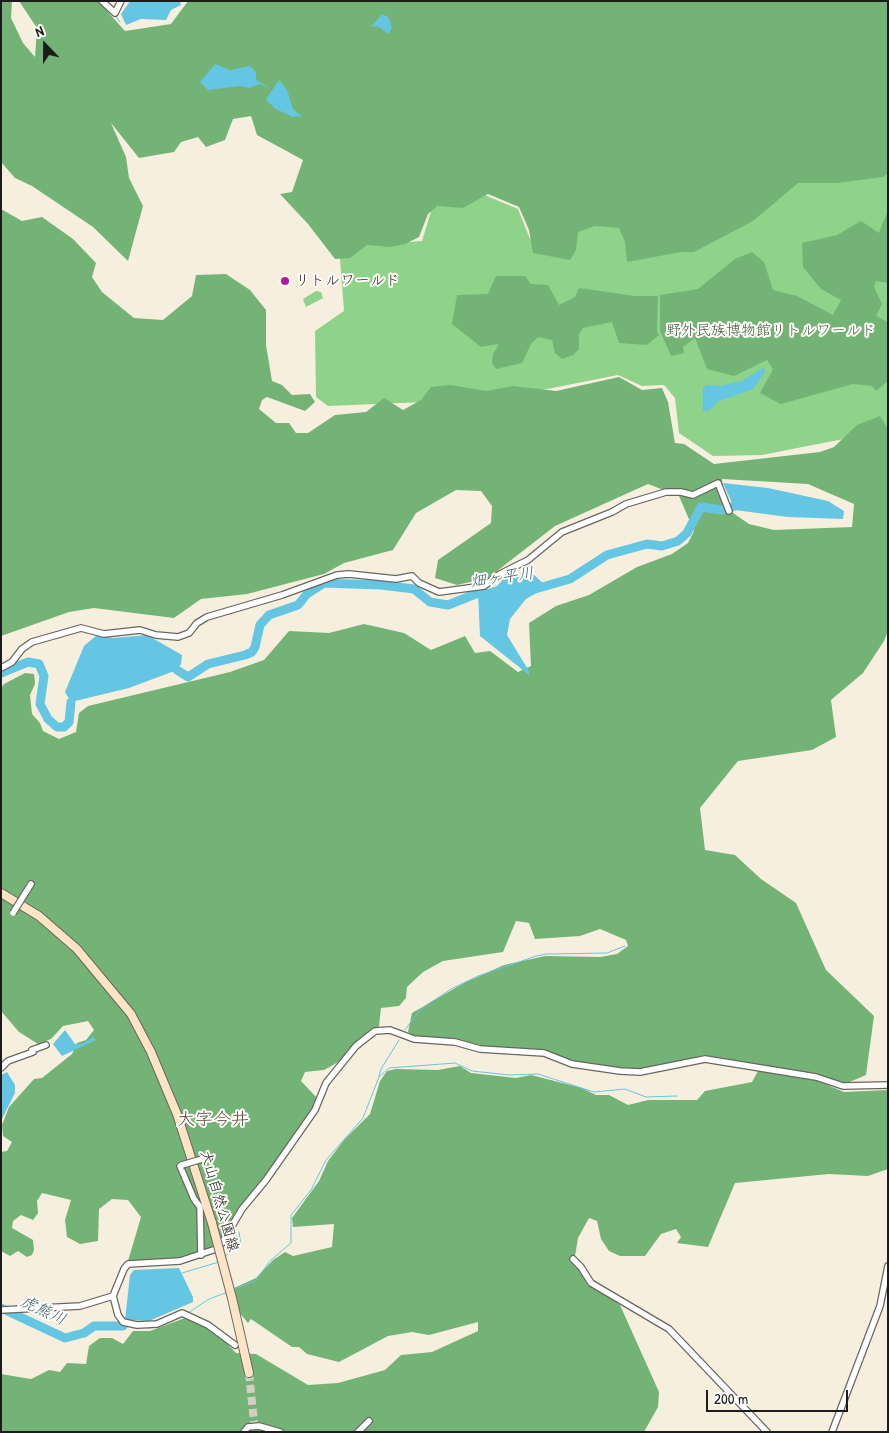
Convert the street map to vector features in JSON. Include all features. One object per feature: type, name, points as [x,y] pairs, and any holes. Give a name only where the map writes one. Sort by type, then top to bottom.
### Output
[{"type":"main road","name":"犬山自然公園線","points":[[1,893],[49,924],[77,949],[131,1014],[151,1052],[177,1114],[212,1223],[249,1373]]},
{"type":"street","points":[[102,1],[115,13],[121,1]]},
{"type":"street","points":[[1,668],[12,662],[22,649],[32,642],[81,628],[104,634],[140,630],[167,637],[178,637],[189,633],[197,623],[207,617],[282,596],[337,575],[349,574],[396,579],[412,576],[419,583],[439,592],[484,586],[500,574],[528,560],[562,532],[612,512],[626,504],[666,492],[681,492],[693,495],[718,483],[728,508]]},
{"type":"street","points":[[12,913],[31,884]]},
{"type":"street","points":[[235,1345],[208,1325],[186,1315],[145,1326],[125,1323],[118,1315],[113,1296],[124,1269],[128,1264],[180,1261],[216,1249],[222,1244],[242,1209],[266,1180],[308,1120],[326,1083],[362,1040],[380,1030],[390,1030],[414,1039],[455,1042],[480,1049],[544,1053],[572,1064],[620,1071],[650,1070],[705,1059],[797,1073],[843,1086],[888,1085]]},
{"type":"street","points":[[1,1068],[8,1061],[33,1052],[32,1050],[46,1044]]},
{"type":"street","points":[[201,1255],[200,1207],[180,1166],[202,1160]]},
{"type":"street","points":[[573,1259],[581,1267],[591,1283],[669,1329],[767,1432]]},
{"type":"street","points":[[832,1432],[880,1306],[888,1266]]},
{"type":"street","points":[[4,1310],[80,1306],[113,1296]]},
{"type":"street","points":[[358,1432],[369,1421]]},
{"type":"street","points":[[244,1432],[248,1427],[259,1426],[280,1432]]},
{"type":"green space","points":[[1,1],[12,1],[11,18],[23,43],[35,57],[37,28],[19,1],[98,1],[125,31],[171,24],[188,1],[888,1],[888,173],[883,177],[837,183],[798,183],[753,221],[694,252],[681,252],[627,262],[625,242],[619,228],[595,226],[578,232],[576,250],[570,260],[533,253],[529,230],[519,207],[488,194],[463,208],[437,206],[428,214],[419,237],[405,244],[390,247],[367,245],[350,258],[335,259],[308,224],[280,194],[292,192],[303,160],[257,135],[251,116],[233,119],[225,140],[206,147],[198,137],[181,142],[174,152],[139,158],[111,123],[126,157],[129,178],[143,206],[128,261],[93,227],[32,186],[15,178],[1,162]]},
{"type":"green space","name":"野外民族博物館リトルワールド","points":[[888,170],[888,436],[874,433],[762,455],[713,456],[679,433],[675,398],[664,385],[642,386],[618,375],[532,392],[425,402],[328,406],[316,397],[315,331],[344,311],[339,247],[422,241],[435,198],[475,191],[518,209],[530,239],[572,247],[575,223],[798,174]]},
{"type":"green space","points":[[1,209],[22,221],[42,217],[73,239],[96,263],[92,277],[102,292],[134,318],[163,320],[192,296],[196,275],[226,274],[250,290],[266,310],[266,345],[272,381],[282,385],[292,395],[310,394],[315,402],[305,411],[267,397],[262,400],[259,409],[276,423],[289,423],[296,433],[308,433],[335,415],[366,412],[384,398],[403,410],[421,400],[431,387],[451,385],[486,391],[513,386],[556,391],[619,377],[642,390],[662,388],[668,402],[675,443],[684,444],[714,464],[820,452],[834,447],[857,425],[880,416],[888,429],[888,631],[884,641],[863,673],[831,700],[836,737],[812,750],[738,761],[700,808],[705,850],[735,855],[761,879],[796,903],[826,970],[874,1016],[866,1075],[845,1084],[815,1074],[704,1055],[669,1065],[635,1070],[573,1062],[545,1050],[501,1049],[455,1040],[414,1036],[408,1032],[412,1013],[464,983],[504,965],[545,956],[600,957],[617,954],[628,946],[626,940],[600,929],[580,936],[535,939],[529,923],[516,921],[503,952],[443,961],[423,972],[407,987],[406,998],[399,1006],[381,1008],[379,1026],[360,1039],[342,1060],[324,1070],[305,1072],[301,1081],[317,1098],[312,1110],[222,1239],[205,1251],[180,1259],[128,1261],[141,1217],[128,1200],[112,1199],[99,1209],[98,1241],[80,1244],[67,1237],[65,1220],[71,1200],[42,1193],[37,1201],[38,1213],[33,1220],[21,1215],[13,1221],[12,1228],[33,1240],[34,1250],[32,1255],[27,1257],[18,1251],[10,1256],[1,1251],[1,1152],[7,1151],[12,1142],[3,1136],[2,1125],[9,1107],[34,1079],[42,1078],[72,1054],[77,1043],[86,1040],[94,1030],[88,1021],[63,1026],[51,1039],[38,1044],[19,1032],[1,1011],[1,688],[4,684],[25,673],[34,674],[35,684],[30,695],[32,714],[40,723],[43,731],[59,739],[76,732],[79,713],[88,706],[230,672],[264,660],[289,631],[329,633],[364,624],[404,633],[431,650],[465,636],[475,653],[490,651],[518,672],[531,666],[529,623],[556,606],[589,595],[637,567],[672,554],[688,543],[694,531],[679,496],[648,484],[555,526],[488,578],[457,585],[435,578],[438,560],[491,523],[492,506],[481,491],[456,490],[416,513],[393,550],[344,563],[324,574],[247,594],[201,599],[174,618],[94,608],[69,612],[1,636]],"holes":[[[722,479],[808,484],[854,504],[852,527],[774,530],[749,524],[733,513],[725,513]]]},
{"type":"green space","points":[[888,210],[888,283],[876,281],[874,287],[882,304],[876,316],[888,322],[888,381],[876,391],[872,386],[853,384],[781,404],[760,393],[773,369],[767,360],[734,376],[707,369],[695,338],[683,347],[684,353],[671,356],[660,331],[660,295],[698,289],[735,259],[752,252],[764,262],[773,290],[797,296],[833,315],[841,300],[821,289],[803,267],[802,243],[837,235],[861,221],[879,233]]},
{"type":"green space","points":[[496,276],[525,276],[531,284],[548,285],[559,305],[575,297],[579,288],[635,296],[658,296],[657,331],[659,335],[647,345],[619,343],[612,322],[583,328],[579,334],[579,349],[573,355],[562,359],[555,353],[552,340],[538,337],[531,344],[522,363],[496,369],[492,363],[493,354],[499,344],[481,347],[452,324],[457,295],[488,294]]},
{"type":"green space","points":[[316,291],[321,292],[323,298],[306,307],[303,299]]},
{"type":"green space","points":[[460,1066],[471,1073],[516,1078],[531,1075],[582,1088],[596,1095],[609,1095],[628,1105],[648,1100],[697,1100],[705,1091],[752,1082],[758,1071],[813,1079],[844,1092],[888,1090],[888,1169],[868,1176],[829,1174],[735,1183],[708,1247],[677,1243],[681,1237],[676,1229],[661,1234],[645,1256],[620,1256],[609,1251],[601,1239],[597,1221],[589,1218],[578,1238],[575,1256],[591,1285],[620,1305],[659,1392],[658,1407],[644,1432],[1,1432],[1,1374],[31,1379],[49,1370],[60,1372],[67,1363],[86,1364],[89,1346],[100,1338],[112,1338],[123,1344],[133,1331],[150,1331],[185,1318],[197,1321],[217,1333],[236,1353],[256,1354],[308,1385],[338,1383],[385,1370],[401,1355],[432,1352],[478,1331],[478,1322],[429,1335],[412,1332],[388,1336],[339,1362],[307,1354],[299,1347],[292,1347],[251,1319],[248,1323],[239,1312],[234,1288],[256,1278],[273,1260],[285,1252],[293,1256],[332,1247],[334,1224],[293,1227],[292,1218],[319,1181],[328,1161],[344,1140],[370,1114],[380,1081],[387,1071],[396,1069],[438,1070]]},
{"type":"water","points":[[130,1],[180,1],[181,5],[171,10],[166,20],[141,19],[126,25],[121,14]]},
{"type":"water","points":[[382,14],[388,17],[392,28],[388,34],[378,26],[371,27]]},
{"type":"water","points":[[215,64],[230,70],[250,66],[256,72],[256,80],[270,88],[259,84],[250,88],[240,86],[208,90],[200,82]]},
{"type":"water","points":[[279,80],[287,90],[293,109],[305,118],[302,116],[293,117],[276,109],[268,102],[266,99]]},
{"type":"water","points":[[764,367],[765,372],[753,389],[717,402],[709,411],[703,411],[703,388],[707,385],[720,386],[742,381]]},
{"type":"water","points":[[723,483],[768,488],[828,501],[844,511],[843,519],[788,517],[735,510]]},
{"type":"water","points":[[531,572],[547,587],[526,599],[510,619],[507,635],[529,671],[529,675],[480,636],[478,593],[497,586],[507,575]]},
{"type":"water","points":[[97,635],[113,638],[147,635],[182,655],[181,664],[177,670],[129,688],[71,702],[65,692],[84,646]]},
{"type":"water","points":[[65,1030],[75,1044],[82,1044],[93,1037],[96,1040],[62,1056],[53,1044]]},
{"type":"water","points":[[7,1072],[15,1085],[15,1093],[1,1121],[1,1075]]},
{"type":"water","points":[[179,1268],[193,1297],[193,1302],[149,1321],[125,1320],[130,1275],[134,1270]]},
{"type":"waterway","points":[[115,15],[120,22]]},
{"type":"waterway","name":"畑ヶ平川","points":[[535,589],[570,579],[607,555],[647,544],[662,546],[678,541],[687,533],[701,507],[722,510],[745,503]]},
{"type":"waterway","name":"畑ヶ平川","points":[[177,670],[188,677],[208,664],[252,652],[260,625],[269,615],[298,605],[307,594],[324,583],[381,585],[414,589],[430,602],[448,605],[478,593],[488,593]]},
{"type":"waterway","points":[[1,673],[28,662],[39,664],[44,676],[40,704],[48,719],[57,727],[64,727],[69,722],[71,702]]},
{"type":"waterway","points":[[405,1030],[419,1011],[428,1004],[453,988],[478,976],[536,956],[547,954],[607,953],[625,946]]},
{"type":"waterway","points":[[379,1076],[381,1069],[399,1040]]},
{"type":"waterway","points":[[234,1289],[255,1281],[270,1261],[291,1243],[291,1215],[311,1190],[326,1160],[363,1118],[379,1077],[389,1068],[455,1063],[472,1071],[509,1075],[538,1074],[594,1092],[625,1089],[646,1097],[677,1096]]},
{"type":"waterway","points":[[225,1256],[241,1245],[239,1232]]},
{"type":"waterway","points":[[182,1273],[219,1262]]},
{"type":"waterway","points":[[188,1313],[209,1299],[228,1292]]},
{"type":"waterway","name":"虎熊川","points":[[1,1308],[65,1338],[84,1333],[94,1326],[123,1326],[127,1321]]},
{"type":"waterway","points":[[123,1326],[150,1328],[182,1317]]},
{"type":"tunnel","points":[[249,1373],[255,1432]]},
{"type":"place","name":"リトルワールド","points":[[285,281]]},
{"type":"district","name":"大字今井","points":[[213,1120]]}]
